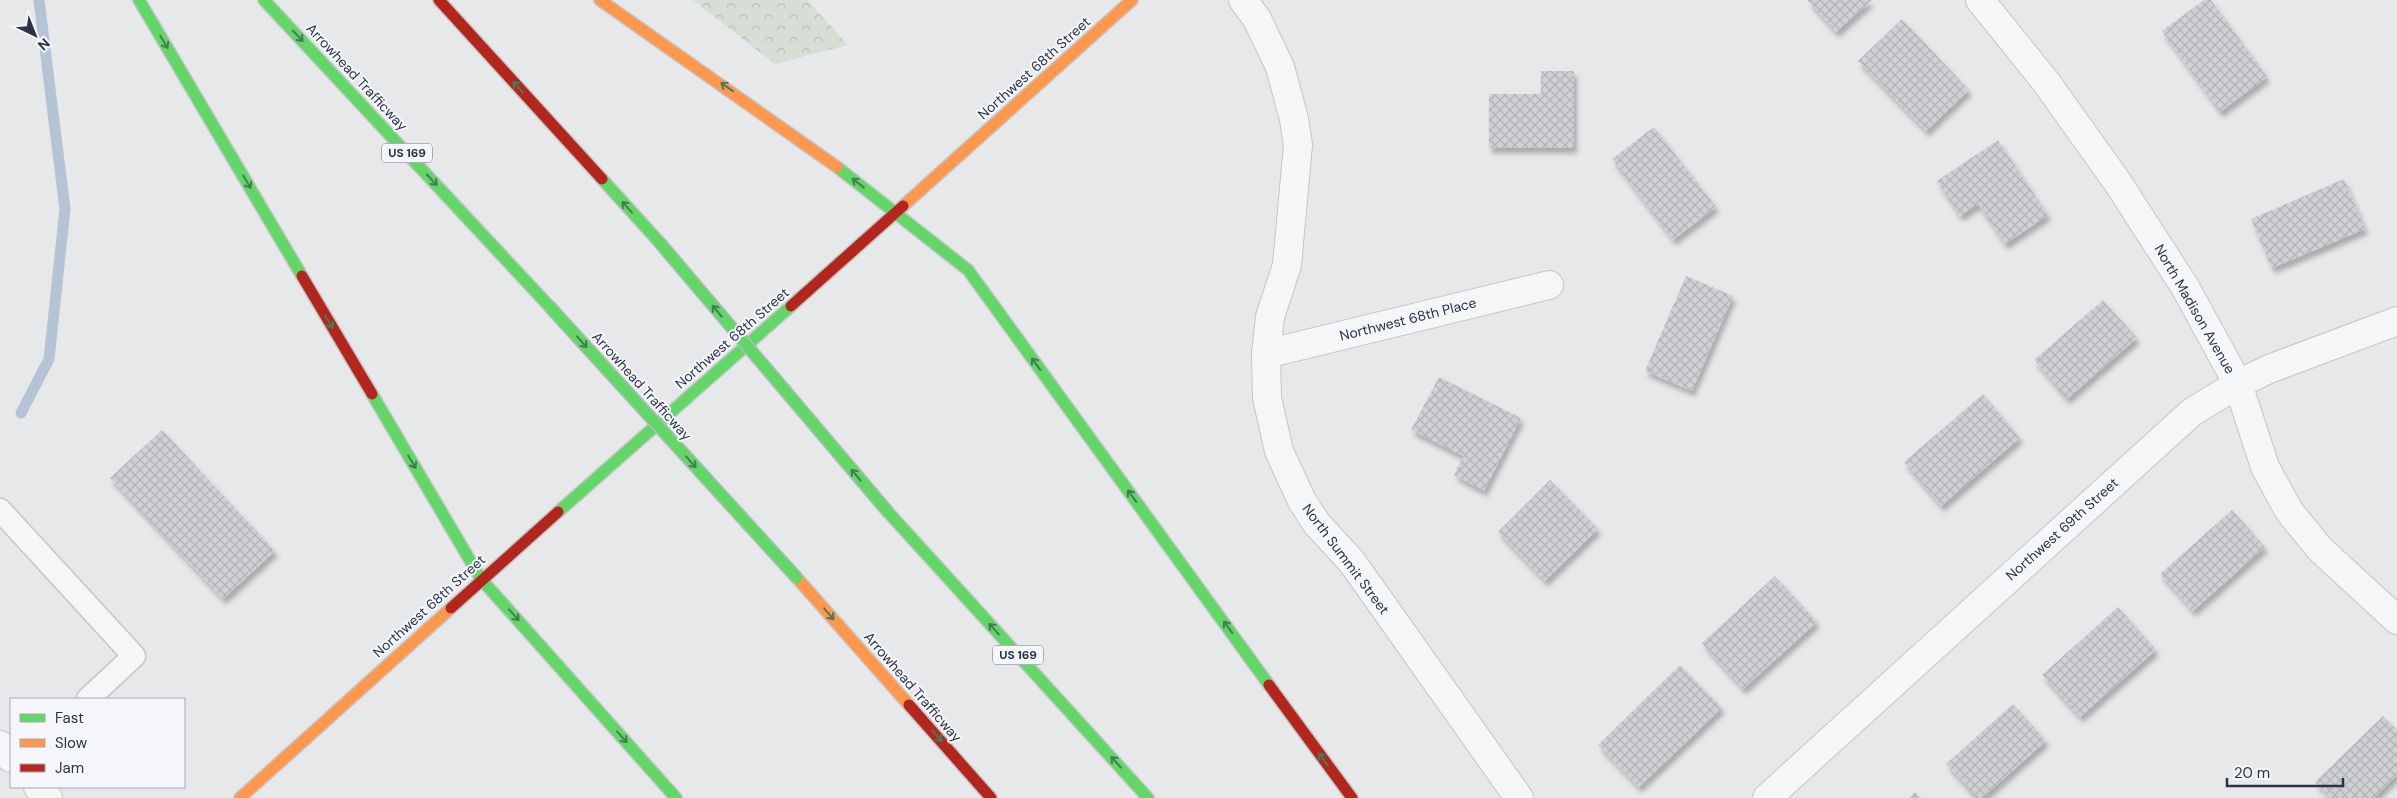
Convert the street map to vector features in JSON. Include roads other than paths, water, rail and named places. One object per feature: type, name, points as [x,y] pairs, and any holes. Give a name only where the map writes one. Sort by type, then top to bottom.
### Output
[{"type":"main road","points":[[139,0],[481,579],[676,798]]},
{"type":"main road","name":"Arrowhead Trafficway","points":[[264,0],[549,306],[797,578],[991,798]]},
{"type":"main road","name":"US 169","points":[[439,0],[660,243],[888,512],[1148,798]]},
{"type":"main road","points":[[600,0],[757,108],[897,213],[968,270],[1352,798]]},
{"type":"main road","name":"Northwest 68th Street","points":[[240,798],[481,579],[897,213],[1132,0]]},
{"type":"street","name":"North Summit Street","points":[[1244,0],[1257,19],[1280,67],[1294,118],[1298,145],[1287,265],[1270,317],[1266,354],[1267,398],[1279,451],[1302,501],[1317,524],[1352,562],[1519,798]]},
{"type":"street","name":"North Madison Avenue","points":[[1980,0],[2046,82],[2118,183],[2185,288],[2238,384],[2265,467],[2290,511],[2320,549],[2397,620]]},
{"type":"street","name":"Northwest 68th Place","points":[[1266,354],[1549,285]]},
{"type":"street","name":"Northwest 69th Street","points":[[1767,798],[2192,412],[2238,384],[2269,369],[2397,321]]},
{"type":"street","points":[[0,746],[10,757]]},
{"type":"street","points":[[39,788],[48,798]]},
{"type":"lane","points":[[0,510],[134,656],[89,698]]},
{"type":"waterway","points":[[21,413],[49,359],[65,209],[39,0]]}]
